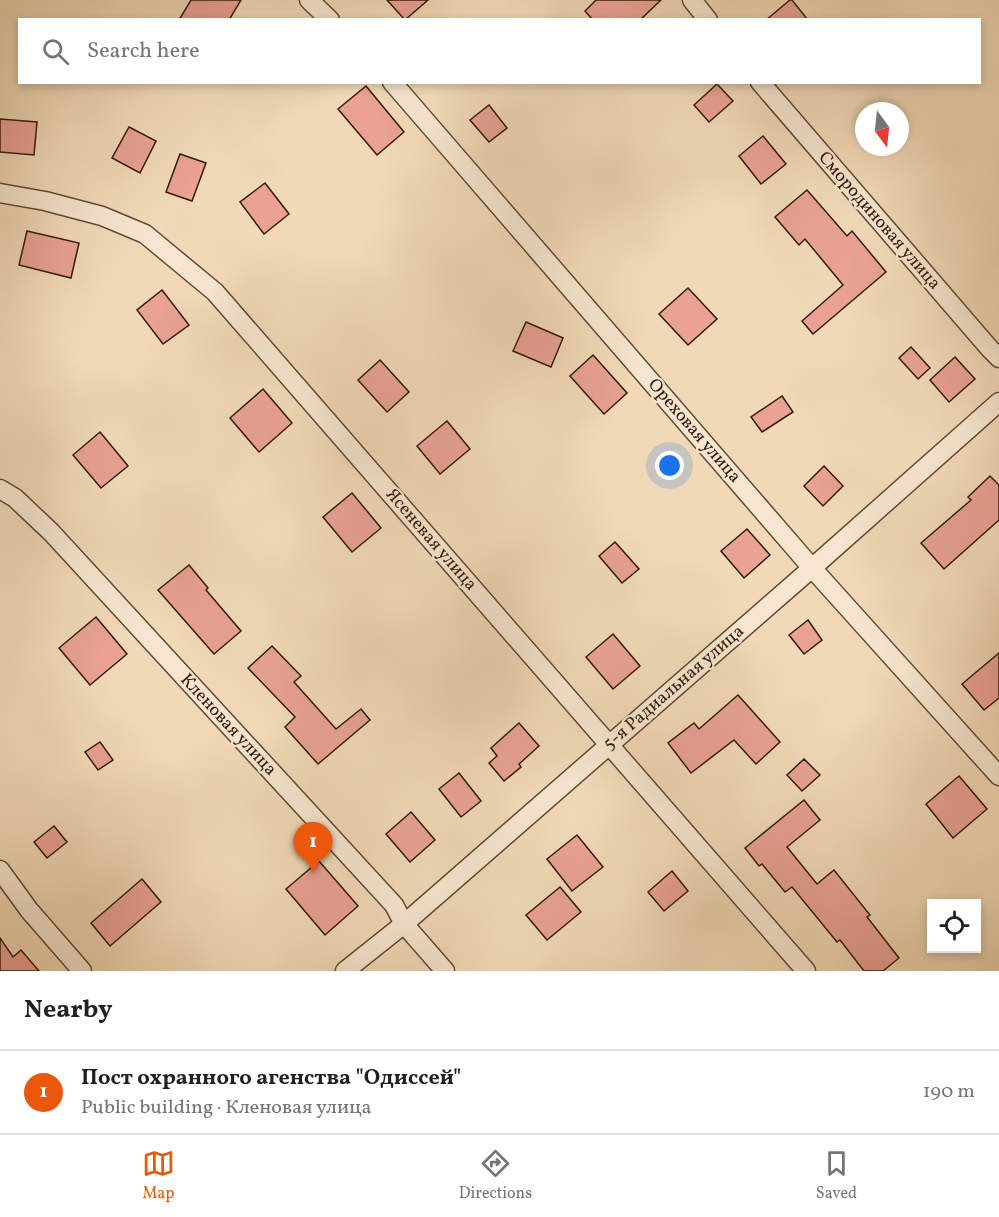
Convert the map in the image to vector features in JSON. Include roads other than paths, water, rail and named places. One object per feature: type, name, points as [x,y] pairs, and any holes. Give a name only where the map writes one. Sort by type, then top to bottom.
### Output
[{"type":"street","points":[[309,0],[328,18]]},
{"type":"street","points":[[692,0],[706,18]]},
{"type":"street","name":"Ореховая улица","points":[[394,84],[813,568],[999,776]]},
{"type":"street","name":"Смородиновая улица","points":[[762,84],[999,358]]},
{"type":"street","name":"Ясеневая улица","points":[[0,192],[102,216],[145,234],[215,292],[806,971]]},
{"type":"street","name":"5-я Радиальная улица","points":[[345,971],[404,924],[813,568],[999,402]]},
{"type":"street","name":"Кленовая улица","points":[[0,489],[15,498],[51,532],[394,905],[404,924],[445,971]]},
{"type":"street","points":[[0,870],[29,910],[82,971]]},
{"type":"place","name":"Пост охранного агенства \"Одисcей\"","points":[[313,872]]}]
